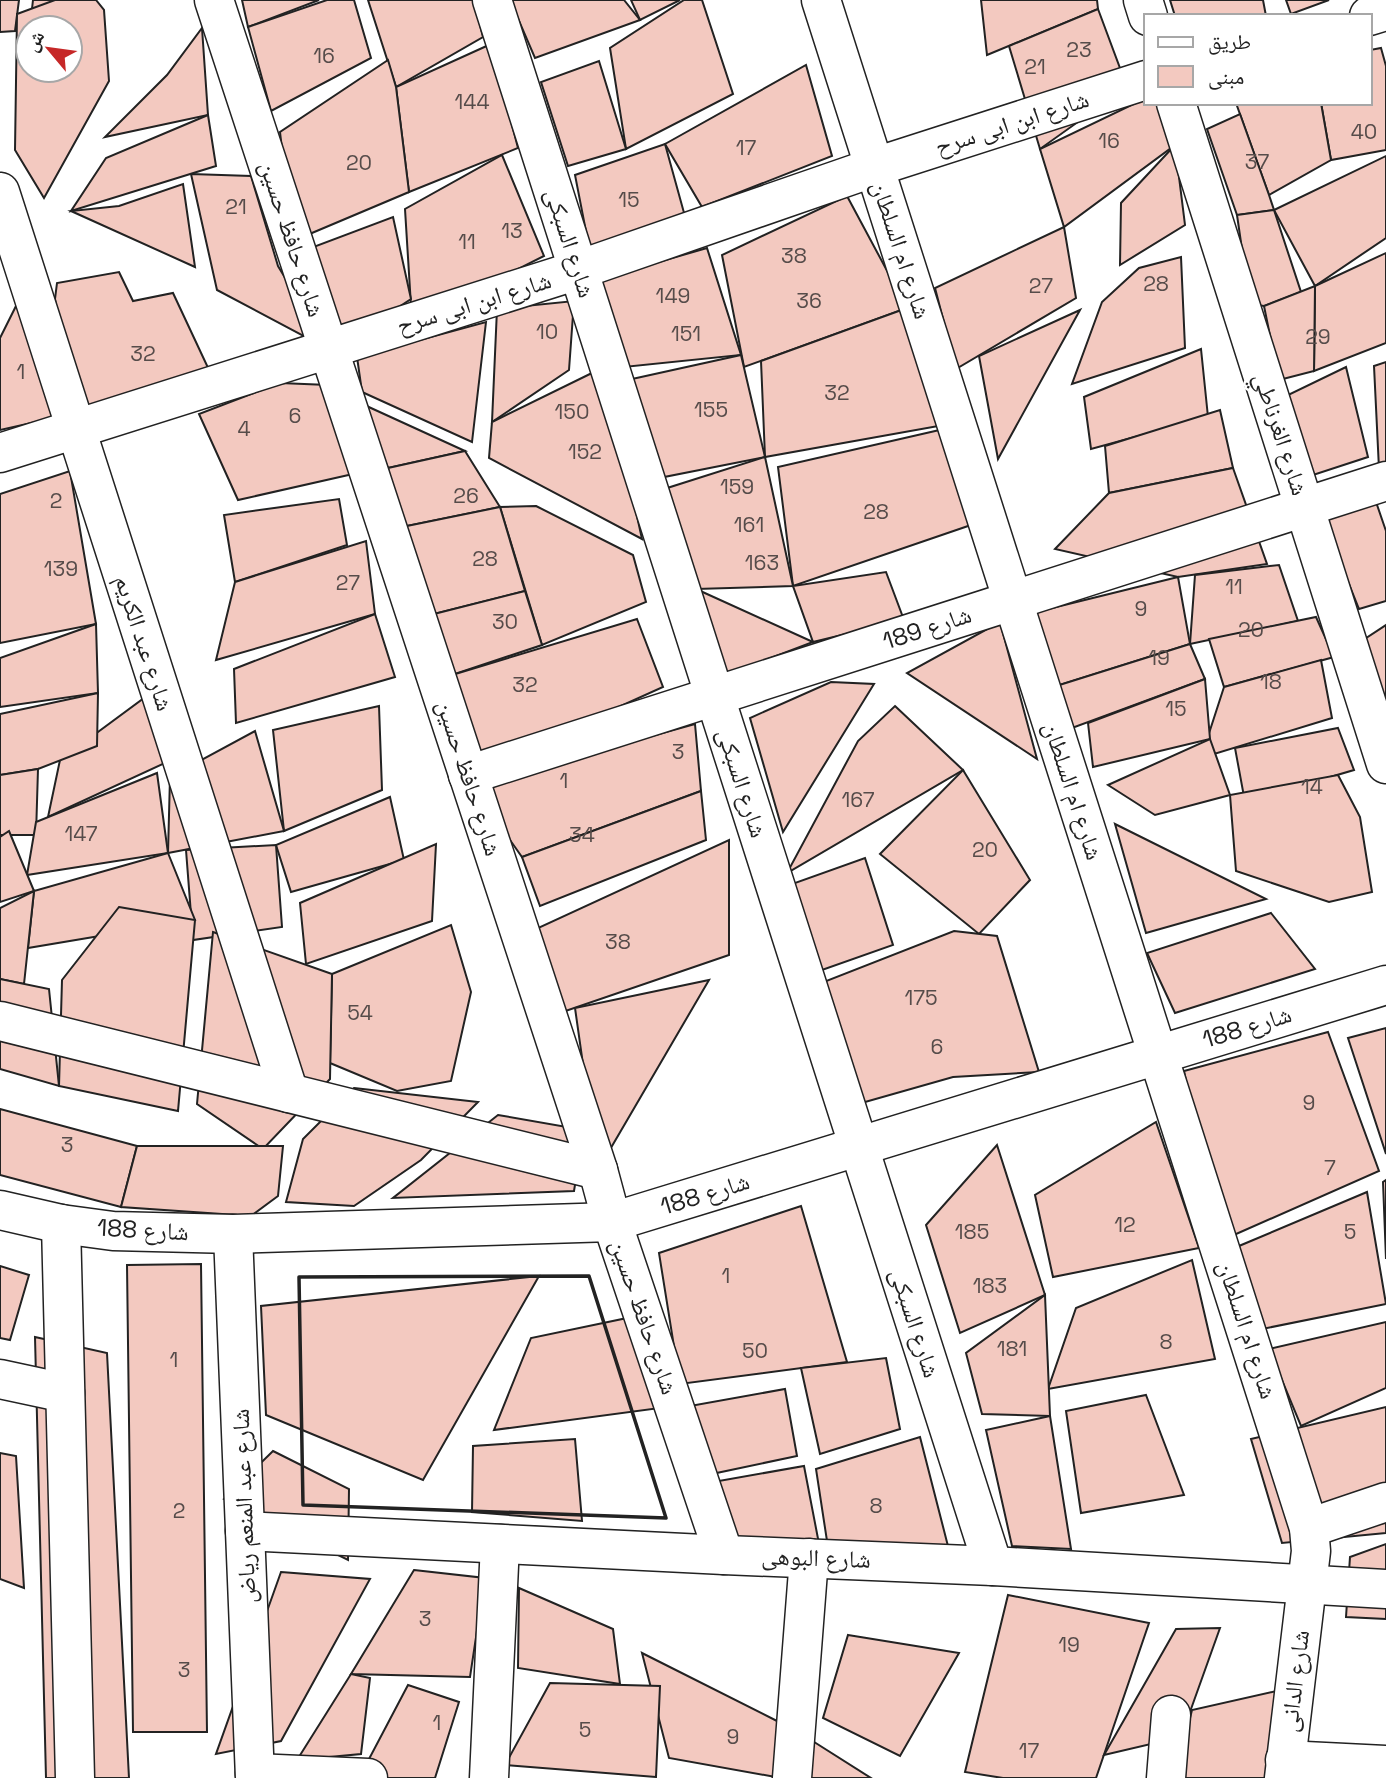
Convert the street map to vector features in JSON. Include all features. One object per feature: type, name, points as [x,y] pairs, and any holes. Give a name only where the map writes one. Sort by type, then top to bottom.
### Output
[{"type":"street","name":"شارع حافظ حسين","points":[[214,0],[598,1170],[612,1222],[724,1555]]},
{"type":"street","name":"شارع السبكى","points":[[492,0],[993,1566]]},
{"type":"street","name":"شارع ام السلطان","points":[[821,0],[1310,1528],[1311,1551],[1306,1583]]},
{"type":"street","name":"شارع ابن ابى سرح","points":[[0,453],[578,270],[875,167],[1144,81]]},
{"type":"street","name":"شارع الغرناطي","points":[[1177,105],[1386,764]]},
{"type":"street","name":"شارع عبد الكريم","points":[[0,192],[289,1093]]},
{"type":"street","name":"شارع 189","points":[[468,775],[1386,481]]},
{"type":"street","name":"شارع 188","points":[[0,1210],[61,1224],[113,1231],[233,1234],[612,1222],[1386,985]]},
{"type":"street","points":[[0,1021],[598,1170]]},
{"type":"street","points":[[61,1224],[75,1778]]},
{"type":"street","name":"شارع عبد المنعم رياض","points":[[233,1234],[255,1776]]},
{"type":"street","points":[[0,1379],[65,1393]]},
{"type":"street","points":[[1310,1528],[1386,1502]]},
{"type":"street","name":"شارع البوهى","points":[[246,1531],[993,1566],[1386,1589]]},
{"type":"street","points":[[489,1778],[500,1544]]},
{"type":"street","points":[[792,1778],[809,1558]]},
{"type":"street","name":"شارع الدانى","points":[[1285,1769],[1306,1583]]},
{"type":"street","points":[[1166,1778],[1171,1715]]},
{"type":"street","points":[[1285,1769],[1386,1765]]},
{"type":"street","points":[[255,1776],[368,1778]]},
{"type":"building","points":[[0,0],[19,0],[17,14],[14,14],[14,31],[0,32]]},
{"type":"building","points":[[33,0],[77,0],[32,9]]},
{"type":"building","points":[[55,0],[96,0],[104,10],[109,81],[44,198],[15,150],[16,84],[84,84],[84,14],[17,14]]},
{"type":"building","points":[[242,0],[319,0],[248,27]]},
{"type":"building","points":[[327,0],[354,0],[371,58],[271,111],[248,27]]},
{"type":"building","points":[[368,0],[474,0],[483,37],[396,87]]},
{"type":"building","points":[[510,0],[624,0],[640,20],[535,58]]},
{"type":"building","points":[[631,0],[680,0],[640,20]]},
{"type":"building","points":[[684,0],[702,0],[733,94],[626,149],[610,48]]},
{"type":"building","points":[[981,0],[1097,0],[1098,9],[987,55]]},
{"type":"building","points":[[1170,0],[1263,0],[1266,14],[1174,14]]},
{"type":"building","points":[[1286,0],[1329,0],[1291,14]]},
{"type":"building","points":[[1098,9],[1127,87],[1040,149],[1009,46]]},
{"type":"building","points":[[202,28],[208,115],[105,137],[167,75]]},
{"type":"building","points":[[491,44],[518,148],[409,192],[396,87]]},
{"type":"building","points":[[1381,48],[1386,66],[1386,150],[1331,160],[1321,105],[1372,105],[1372,50]]},
{"type":"building","points":[[388,60],[396,87],[409,192],[293,241],[280,132]]},
{"type":"building","points":[[599,61],[626,149],[568,166],[541,82]]},
{"type":"building","points":[[806,65],[832,156],[702,207],[665,144]]},
{"type":"building","points":[[1144,99],[1144,105],[1163,105],[1175,145],[1064,227],[1040,149]]},
{"type":"building","points":[[1237,105],[1321,105],[1331,160],[1269,195]]},
{"type":"building","points":[[1240,114],[1274,210],[1237,215],[1207,129]]},
{"type":"building","points":[[208,115],[216,166],[71,211],[106,158]]},
{"type":"building","points":[[665,144],[686,220],[590,252],[575,175]]},
{"type":"building","points":[[1175,145],[1185,225],[1120,265],[1121,203]]},
{"type":"building","points":[[502,155],[544,256],[412,322],[405,209]]},
{"type":"building","points":[[1386,156],[1386,238],[1315,286],[1274,210]]},
{"type":"building","points":[[191,174],[251,176],[278,266],[328,349],[217,290]]},
{"type":"building","points":[[183,184],[195,267],[71,211],[119,206]]},
{"type":"building","points":[[847,196],[907,308],[744,367],[722,255]]},
{"type":"building","points":[[1274,210],[1301,292],[1264,306],[1250,304],[1237,215]]},
{"type":"building","points":[[393,217],[411,299],[342,344],[308,249]]},
{"type":"building","points":[[1064,227],[1076,298],[956,369],[935,288]]},
{"type":"building","points":[[707,248],[741,355],[624,367],[600,279]]},
{"type":"building","points":[[1386,253],[1386,343],[1314,371],[1315,286]]},
{"type":"building","points":[[1181,257],[1185,348],[1072,384],[1102,302],[1139,268]]},
{"type":"building","points":[[119,272],[133,301],[173,293],[210,372],[75,429],[55,299],[57,283]]},
{"type":"building","points":[[1315,286],[1314,371],[1279,380],[1264,306]]},
{"type":"building","points":[[20,298],[58,417],[0,430],[0,338]]},
{"type":"building","points":[[574,301],[569,370],[492,422],[497,309]]},
{"type":"building","points":[[907,308],[944,425],[765,457],[761,361]]},
{"type":"building","points":[[1080,310],[998,459],[979,356]]},
{"type":"building","points":[[486,322],[472,442],[362,392],[357,357]]},
{"type":"building","points":[[1201,349],[1208,417],[1091,449],[1084,397]]},
{"type":"building","points":[[741,355],[765,457],[659,478],[632,379]]},
{"type":"building","points":[[1386,362],[1386,466],[1379,469],[1374,366]]},
{"type":"building","points":[[1346,367],[1368,457],[1310,476],[1288,395]]},
{"type":"building","points":[[594,372],[628,475],[642,539],[489,458],[492,422]]},
{"type":"building","points":[[280,383],[328,385],[353,474],[238,500],[199,414]]},
{"type":"building","points":[[360,403],[465,451],[388,468]]},
{"type":"building","points":[[1220,410],[1233,468],[1109,493],[1105,446]]},
{"type":"building","points":[[957,426],[971,525],[793,586],[778,467]]},
{"type":"building","points":[[465,451],[500,507],[402,527],[388,468]]},
{"type":"building","points":[[765,457],[793,586],[696,589],[661,490]]},
{"type":"building","points":[[1233,468],[1267,564],[1178,577],[1055,549],[1109,493]]},
{"type":"building","points":[[70,471],[96,624],[0,643],[0,494]]},
{"type":"building","points":[[339,499],[347,545],[235,582],[224,515]]},
{"type":"building","points":[[1375,499],[1386,531],[1386,601],[1359,609],[1321,514]]},
{"type":"building","points":[[536,506],[633,555],[646,602],[542,645],[500,507]]},
{"type":"building","points":[[500,507],[525,591],[430,615],[402,527]]},
{"type":"building","points":[[366,541],[375,614],[216,660],[235,582]]},
{"type":"building","points":[[1279,565],[1298,621],[1190,644],[1195,575]]},
{"type":"building","points":[[886,572],[904,620],[813,642],[793,586]]},
{"type":"building","points":[[1178,577],[1190,644],[1053,687],[1036,612]]},
{"type":"building","points":[[696,589],[813,642],[726,675]]},
{"type":"building","points":[[525,591],[542,645],[437,680],[430,615]]},
{"type":"building","points":[[375,614],[395,677],[236,723],[234,669]]},
{"type":"building","points":[[1316,617],[1334,657],[1224,687],[1209,639]]},
{"type":"building","points":[[637,619],[663,687],[468,775],[452,675]]},
{"type":"building","points":[[1000,622],[1037,759],[907,673]]},
{"type":"building","points":[[96,624],[98,693],[0,707],[0,658]]},
{"type":"building","points":[[1386,625],[1386,707],[1357,644]]},
{"type":"building","points":[[1190,644],[1205,679],[1072,728],[1053,687]]},
{"type":"building","points":[[1321,660],[1332,718],[1201,758],[1224,687]]},
{"type":"building","points":[[1205,679],[1210,739],[1093,767],[1088,723]]},
{"type":"building","points":[[831,682],[874,684],[783,832],[750,718]]},
{"type":"building","points":[[159,687],[180,756],[48,817],[60,760]]},
{"type":"building","points":[[98,693],[97,746],[38,769],[0,775],[0,714]]},
{"type":"building","points":[[379,706],[382,790],[284,831],[273,730]]},
{"type":"building","points":[[895,706],[963,770],[787,873],[858,741]]},
{"type":"building","points":[[695,724],[701,791],[522,857],[472,786]]},
{"type":"building","points":[[1338,728],[1354,770],[1245,802],[1235,748]]},
{"type":"building","points":[[255,731],[284,831],[168,853],[170,777]]},
{"type":"building","points":[[1210,739],[1230,795],[1155,815],[1108,785]]},
{"type":"building","points":[[38,769],[36,835],[0,835],[0,775]]},
{"type":"building","points":[[963,770],[1030,880],[979,934],[880,854]]},
{"type":"building","points":[[157,773],[168,853],[27,875],[36,822]]},
{"type":"building","points":[[1338,775],[1360,817],[1372,892],[1329,902],[1236,871],[1230,795]]},
{"type":"building","points":[[701,791],[706,840],[540,906],[522,857]]},
{"type":"building","points":[[390,797],[404,860],[291,892],[276,845]]},
{"type":"building","points":[[1115,824],[1266,899],[1146,933]]},
{"type":"building","points":[[9,831],[34,891],[0,902],[0,837]]},
{"type":"building","points":[[729,840],[729,955],[548,1017],[538,928]]},
{"type":"building","points":[[436,844],[432,921],[306,964],[300,903]]},
{"type":"building","points":[[276,845],[282,927],[193,940],[186,850]]},
{"type":"building","points":[[168,853],[195,920],[28,948],[34,891]]},
{"type":"building","points":[[865,858],[893,945],[822,970],[792,884]]},
{"type":"building","points":[[34,891],[24,984],[0,979],[0,908]]},
{"type":"building","points":[[119,907],[195,920],[178,1111],[59,1086],[62,980]]},
{"type":"building","points":[[1271,913],[1315,969],[1175,1013],[1147,953]]},
{"type":"building","points":[[451,925],[471,992],[451,1081],[397,1091],[330,1063],[332,974]]},
{"type":"building","points":[[954,931],[997,936],[1039,1072],[953,1077],[851,1106],[821,983]]},
{"type":"building","points":[[213,932],[332,974],[330,1079],[263,1149],[197,1104]]},
{"type":"building","points":[[0,979],[49,989],[59,1086],[0,1069]]},
{"type":"building","points":[[709,980],[598,1170],[575,1008]]},
{"type":"building","points":[[1386,1028],[1386,1154],[1348,1038]]},
{"type":"building","points":[[1328,1032],[1379,1171],[1218,1242],[1184,1071]]},
{"type":"building","points":[[354,1088],[478,1102],[421,1160],[354,1206],[286,1202],[303,1139]]},
{"type":"building","points":[[0,1109],[137,1146],[121,1207],[0,1175]]},
{"type":"building","points":[[498,1115],[584,1130],[574,1191],[393,1198]]},
{"type":"building","points":[[1156,1122],[1199,1248],[1053,1277],[1035,1195]]},
{"type":"building","points":[[997,1145],[1045,1295],[960,1333],[926,1225]]},
{"type":"building","points":[[137,1146],[283,1146],[278,1196],[251,1216],[121,1207]]},
{"type":"building","points":[[1386,1180],[1386,1259],[1383,1182]]},
{"type":"building","points":[[1367,1192],[1386,1304],[1247,1332],[1239,1246]]},
{"type":"building","points":[[801,1206],[847,1362],[680,1384],[659,1253]]},
{"type":"building","points":[[1192,1260],[1215,1359],[1048,1389],[1076,1308]]},
{"type":"building","points":[[201,1264],[207,1732],[133,1732],[127,1265]]},
{"type":"building","points":[[0,1266],[29,1275],[10,1340],[0,1338]]},
{"type":"building","points":[[539,1276],[423,1480],[266,1415],[261,1306]]},
{"type":"building","points":[[1045,1295],[1050,1416],[982,1414],[966,1353]]},
{"type":"building","points":[[632,1317],[660,1408],[494,1430],[531,1338]]},
{"type":"building","points":[[1386,1322],[1386,1388],[1301,1426],[1269,1349]]},
{"type":"building","points":[[35,1337],[107,1353],[129,1778],[46,1778]]},
{"type":"building","points":[[886,1358],[900,1429],[820,1454],[801,1368]]},
{"type":"building","points":[[785,1389],[797,1456],[707,1475],[690,1406]]},
{"type":"building","points":[[1146,1395],[1184,1495],[1081,1513],[1066,1411]]},
{"type":"building","points":[[1386,1407],[1386,1533],[1282,1543],[1251,1439]]},
{"type":"building","points":[[1050,1416],[1071,1549],[1012,1546],[986,1430]]},
{"type":"building","points":[[920,1437],[949,1550],[829,1554],[816,1469]]},
{"type":"building","points":[[575,1439],[582,1521],[472,1512],[473,1446]]},
{"type":"building","points":[[273,1451],[349,1489],[348,1560],[224,1499]]},
{"type":"building","points":[[0,1453],[16,1456],[24,1588],[0,1579]]},
{"type":"building","points":[[804,1466],[820,1549],[730,1549],[713,1482]]},
{"type":"building","points":[[1386,1544],[1386,1619],[1346,1617],[1350,1557]]},
{"type":"building","points":[[414,1570],[485,1578],[470,1677],[351,1674]]},
{"type":"building","points":[[281,1572],[370,1579],[281,1741],[216,1754]]},
{"type":"building","points":[[519,1588],[613,1629],[620,1684],[518,1668]]},
{"type":"building","points":[[1008,1595],[1149,1623],[1096,1778],[1003,1778],[965,1772]]},
{"type":"building","points":[[1220,1628],[1181,1737],[1104,1755],[1176,1629]]},
{"type":"building","points":[[848,1635],[959,1653],[900,1756],[823,1718]]},
{"type":"building","points":[[642,1653],[777,1721],[781,1778],[669,1758]]},
{"type":"building","points":[[351,1674],[370,1678],[361,1754],[297,1760]]},
{"type":"building","points":[[550,1683],[660,1686],[656,1777],[505,1765]]},
{"type":"building","points":[[408,1685],[459,1702],[435,1778],[359,1778]]},
{"type":"building","points":[[1294,1687],[1275,1778],[1175,1778],[1192,1710]]},
{"type":"building","points":[[811,1740],[871,1778],[809,1778]]},
{"type":"wall","points":[[589,1276],[666,1518],[303,1505],[299,1277],[589,1276]]}]
